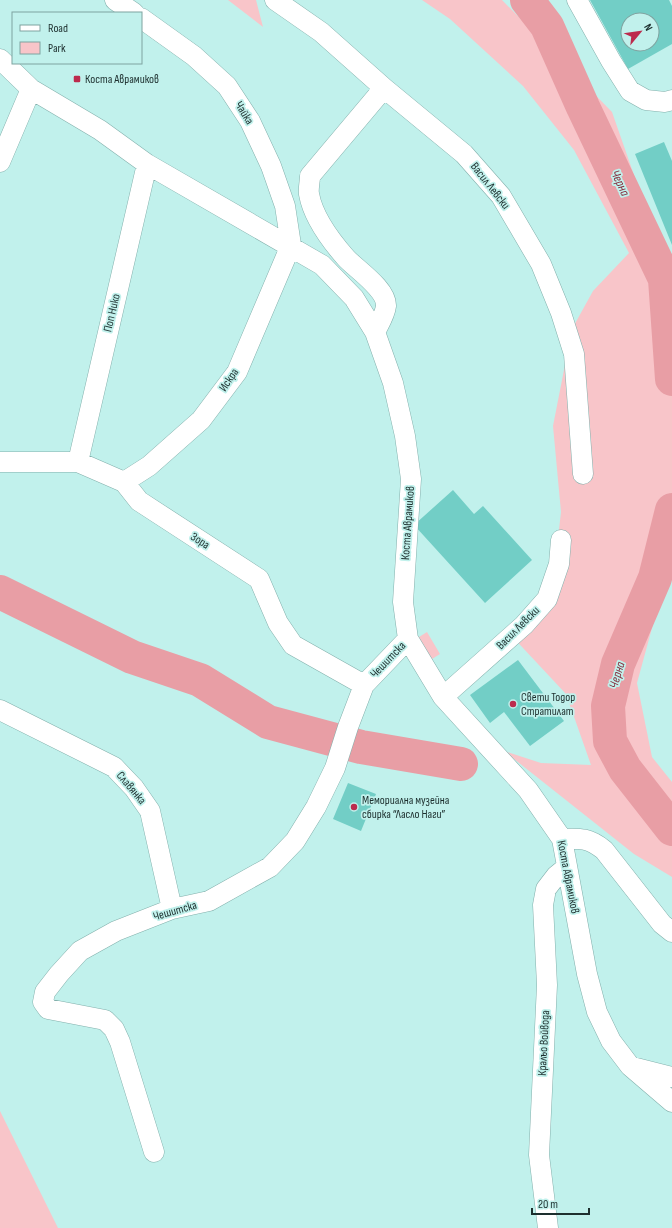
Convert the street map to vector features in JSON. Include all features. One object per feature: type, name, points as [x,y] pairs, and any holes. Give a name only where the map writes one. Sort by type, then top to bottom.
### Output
[{"type":"street","points":[[115,0],[133,12]]},
{"type":"street","name":"Васил Левски","points":[[275,0],[321,32],[384,88],[464,154],[501,196],[541,264],[561,313],[574,354],[583,474]]},
{"type":"street","points":[[577,0],[611,61],[630,91],[646,100],[665,102],[672,100]]},
{"type":"street","name":"Чайка","points":[[142,19],[194,56],[227,86],[250,121],[271,166],[284,206],[291,245]]},
{"type":"street","name":"Коста Аврамиков","points":[[0,59],[31,89],[100,130],[147,164],[291,245],[322,265],[354,298],[375,332],[393,383],[405,436],[411,479],[403,602],[408,639],[443,698],[528,790],[562,839],[587,974],[596,1012],[611,1041],[630,1066],[672,1102]]},
{"type":"street","points":[[375,332],[383,316],[386,305],[380,292],[362,272],[346,258],[322,226],[308,193],[310,176],[384,88]]},
{"type":"street","points":[[0,162],[31,89]]},
{"type":"street","name":"Поп Нико","points":[[78,462],[147,164]]},
{"type":"street","name":"Искра","points":[[124,482],[149,466],[201,420],[237,372],[291,245]]},
{"type":"street","name":"Зора","points":[[0,462],[78,462],[124,482],[139,501],[259,579],[278,623],[293,645],[364,685]]},
{"type":"street","name":"Васил Левски","points":[[443,698],[524,625],[547,599],[559,564],[561,540]]},
{"type":"street","name":"Чешитска","points":[[154,1152],[120,1042],[114,1029],[105,1020],[48,1009],[43,1002],[45,992],[58,974],[80,951],[116,931],[172,909],[209,901],[270,867],[295,841],[316,807],[335,768],[348,727],[364,685],[408,639]]},
{"type":"street","name":"Славянка","points":[[0,710],[114,767],[134,788],[150,811],[172,909]]},
{"type":"street","points":[[562,839],[579,838],[592,840],[604,850],[662,924],[672,932]]},
{"type":"street","name":"Кралъо Войвода","points":[[548,1228],[539,1155],[547,985],[543,905],[546,889],[556,876],[567,867]]},
{"type":"street","points":[[630,1066],[672,1077]]},
{"type":"green space","points":[[228,0],[256,0],[263,27]]},
{"type":"green space","points":[[422,0],[502,0],[612,112],[672,284],[672,555],[637,683],[652,757],[672,782],[672,877],[634,854],[504,751],[541,763],[591,765],[566,694],[509,633],[554,573],[561,512],[553,426],[572,329],[593,291],[629,253],[574,150],[523,86],[450,19]]},
{"type":"green space","points":[[427,632],[440,654],[424,664],[411,642]]},
{"type":"green space","points":[[0,1111],[58,1228],[0,1228]]},
{"type":"building","points":[[590,0],[669,0],[672,6],[672,44],[660,51],[660,12],[620,12],[620,52],[658,52],[628,69]]},
{"type":"building","points":[[664,142],[672,161],[672,245],[635,154]]},
{"type":"building","points":[[453,490],[474,514],[483,506],[532,560],[485,603],[414,525]]},
{"type":"building","name":"Свети Тодор Стратилат","points":[[518,660],[564,721],[530,746],[504,712],[490,723],[470,695]]},
{"type":"building","name":"Мемориална музейна сбирка “Ласло Наги”","points":[[348,783],[376,794],[361,831],[333,819]]},
{"type":"waterway","name":"Черна","points":[[527,0],[547,26],[583,107],[665,279],[672,379]]},
{"type":"waterway","name":"Черна","points":[[672,510],[655,578],[618,664],[608,706],[610,741],[625,769],[672,829]]},
{"type":"waterway","points":[[0,592],[132,657],[200,680],[268,722],[361,747],[461,764]]},
{"type":"place","name":"Коста Аврамиков","points":[[77,79]]},
{"type":"place","name":"Свети Тодор Стратилат","points":[[513,704]]},
{"type":"place","name":"Мемориална музейна сбирка “Ласло Наги”","points":[[354,807]]}]
